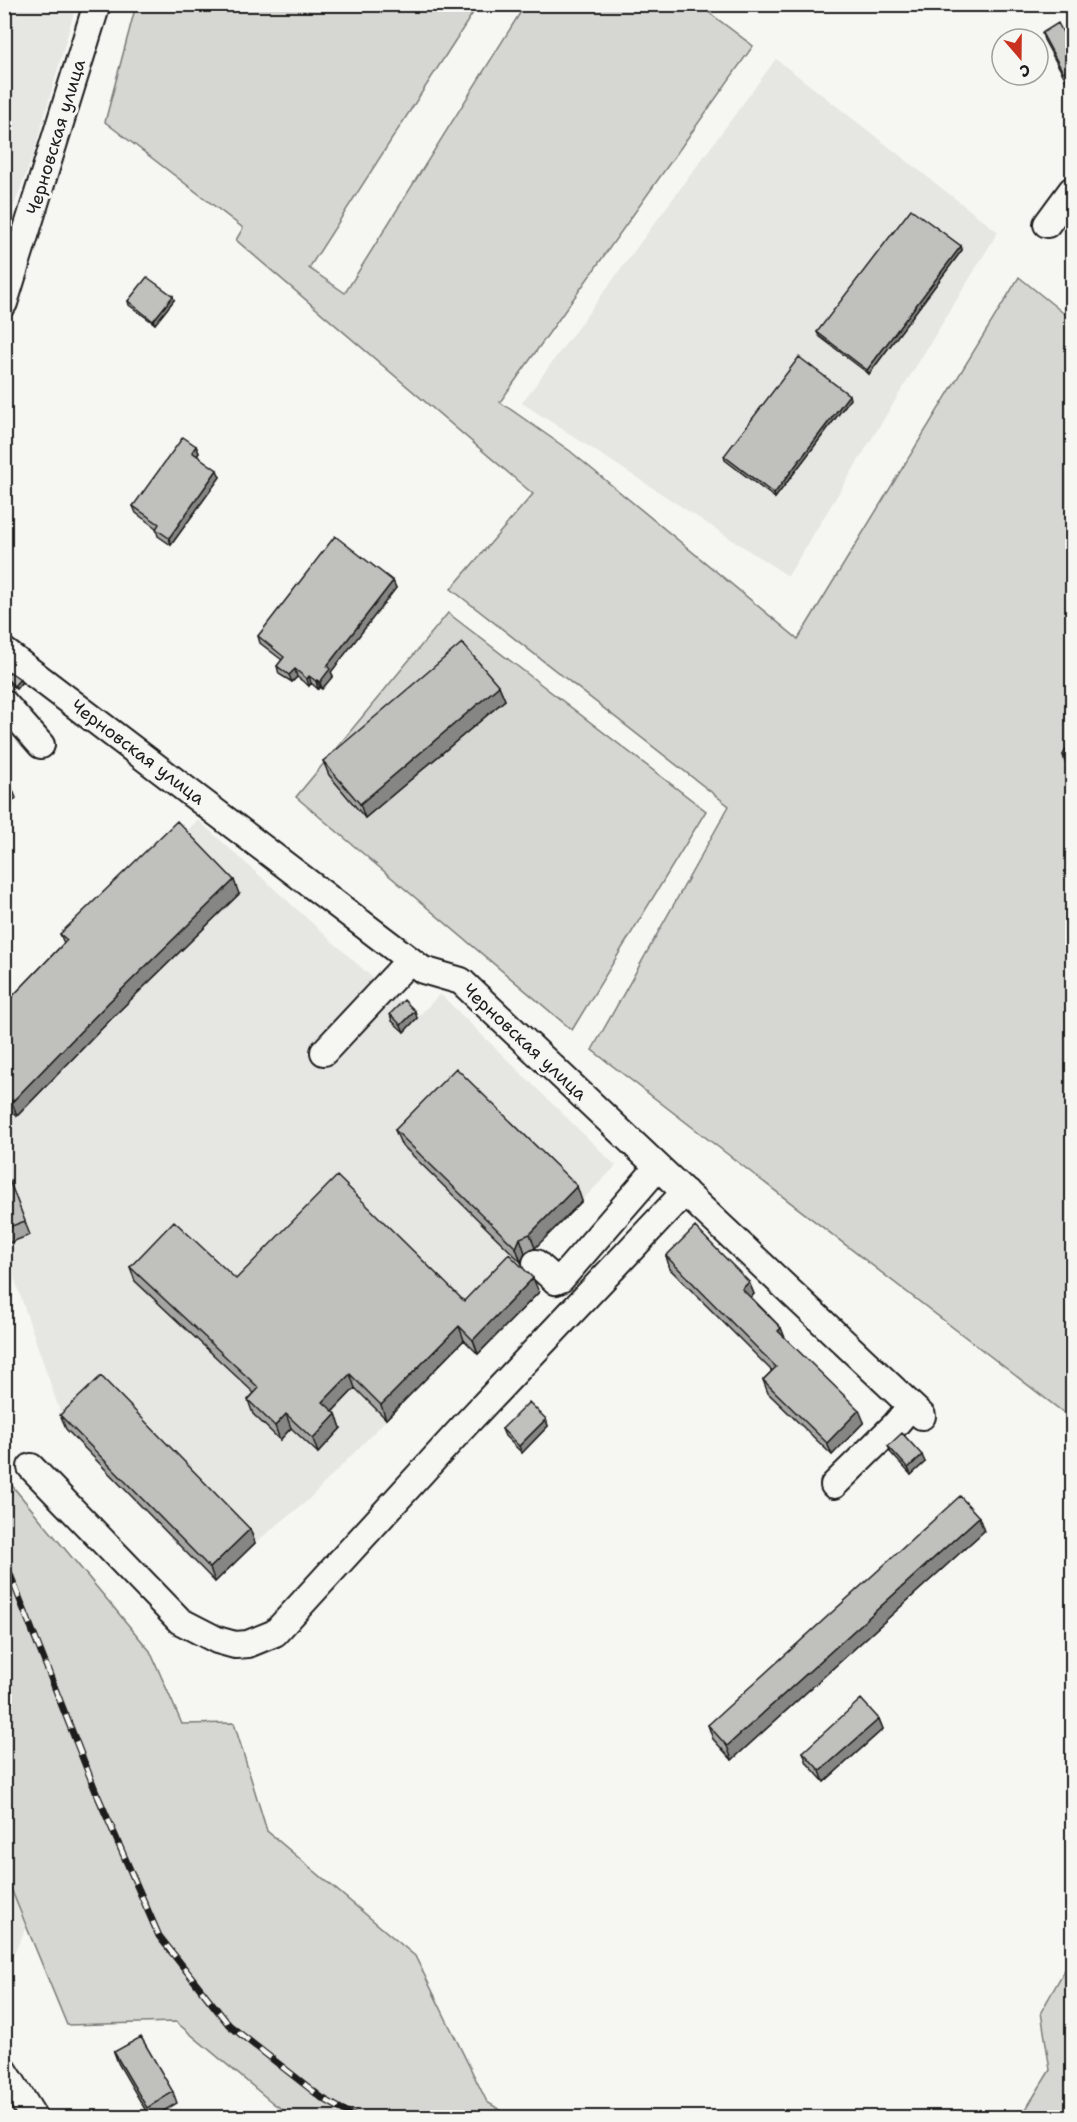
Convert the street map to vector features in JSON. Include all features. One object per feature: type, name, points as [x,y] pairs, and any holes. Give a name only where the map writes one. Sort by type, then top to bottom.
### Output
[{"type":"street","name":"Черновская улица","points":[[4,303],[97,4]]},
{"type":"street","points":[[1047,224],[1072,190]]},
{"type":"street","name":"Черновская улица","points":[[4,651],[423,970],[461,981],[917,1411],[896,1425],[834,1485]]},
{"type":"street","points":[[4,703],[41,745]]},
{"type":"street","points":[[324,1052],[410,960]]},
{"type":"street","points":[[536,1263],[556,1281],[561,1279],[658,1167]]},
{"type":"street","points":[[31,1467],[180,1621],[217,1640],[235,1645],[248,1644],[275,1633],[464,1426],[685,1192]]},
{"type":"street","points":[[4,2070],[34,2118]]},
{"type":"shaded area","points":[[5,4],[76,5],[33,156],[5,229]]},
{"type":"shaded area","points":[[136,5],[478,5],[309,268],[345,293],[525,5],[699,5],[753,46],[500,402],[570,451],[798,639],[1019,277],[1072,320],[1072,864],[1066,860],[1072,866],[1072,1419],[592,1050],[729,806],[451,589],[533,494],[236,240],[243,228],[105,122]]},
{"type":"shaded area","points":[[776,59],[998,232],[788,576],[522,403]]},
{"type":"shaded area","points":[[448,613],[706,811],[572,1030],[296,797]]},
{"type":"shaded area","points":[[198,820],[417,1018],[440,994],[616,1166],[514,1268],[539,1292],[478,1354],[464,1340],[307,1501],[255,1543],[215,1582],[66,1429],[5,1251],[4,1024],[66,948]]},
{"type":"shaded area","points":[[5,1471],[9,1482],[150,1651],[182,1724],[234,1723],[267,1831],[415,1956],[487,2102],[512,2117],[294,2117],[274,2104],[176,2022],[67,2025],[5,1874]]},
{"type":"shaded area","points":[[5,1874],[26,1929],[5,1970]]},
{"type":"shaded area","points":[[1072,1957],[1072,2114],[1065,2117],[1021,2117],[1050,2070],[1041,2012]]},
{"type":"building","points":[[1058,23],[1072,48],[1072,68],[1063,72],[1050,48],[1050,28]]},
{"type":"building","points":[[911,209],[961,246],[867,370],[817,332]]},
{"type":"building","points":[[147,277],[173,296],[153,321],[128,301]]},
{"type":"building","points":[[799,357],[849,395],[774,494],[724,456]]},
{"type":"building","points":[[183,437],[196,446],[192,452],[217,470],[169,538],[156,529],[159,524],[133,506]]},
{"type":"building","points":[[335,536],[393,581],[327,666],[330,669],[320,682],[309,676],[307,679],[295,669],[289,675],[277,666],[284,657],[258,636]]},
{"type":"building","points":[[462,643],[499,686],[360,804],[323,761]]},
{"type":"building","points":[[10,672],[20,679],[14,686],[5,677]]},
{"type":"building","points":[[1072,739],[1072,761],[1063,755]]},
{"type":"building","points":[[4,778],[11,785],[4,791]]},
{"type":"building","points":[[177,821],[234,880],[109,1002],[12,1102],[4,1095],[4,1005],[67,940],[60,934]]},
{"type":"building","points":[[404,1000],[415,1011],[401,1025],[390,1014]]},
{"type":"building","points":[[456,1068],[577,1186],[530,1234],[520,1238],[516,1248],[395,1130]]},
{"type":"building","points":[[4,1167],[25,1221],[4,1229]]},
{"type":"building","points":[[337,1176],[464,1301],[509,1254],[533,1278],[473,1340],[459,1326],[381,1405],[350,1374],[323,1402],[336,1414],[313,1439],[286,1414],[275,1426],[248,1400],[259,1388],[130,1267],[174,1221],[236,1279]]},
{"type":"building","points":[[695,1227],[749,1282],[742,1289],[781,1328],[778,1331],[859,1410],[827,1443],[763,1380],[776,1367],[666,1256]]},
{"type":"building","points":[[101,1376],[250,1529],[210,1568],[60,1415]]},
{"type":"building","points":[[529,1402],[546,1419],[519,1446],[502,1429]]},
{"type":"building","points":[[902,1433],[922,1455],[908,1468],[888,1446]]},
{"type":"building","points":[[960,1496],[979,1517],[727,1746],[708,1725]]},
{"type":"building","points":[[861,1699],[879,1719],[820,1771],[803,1752]]},
{"type":"building","points":[[141,2037],[173,2092],[147,2108],[114,2052]]},
{"type":"railway","points":[[4,1559],[96,1792],[159,1936],[229,2025],[322,2098],[357,2118]]}]
